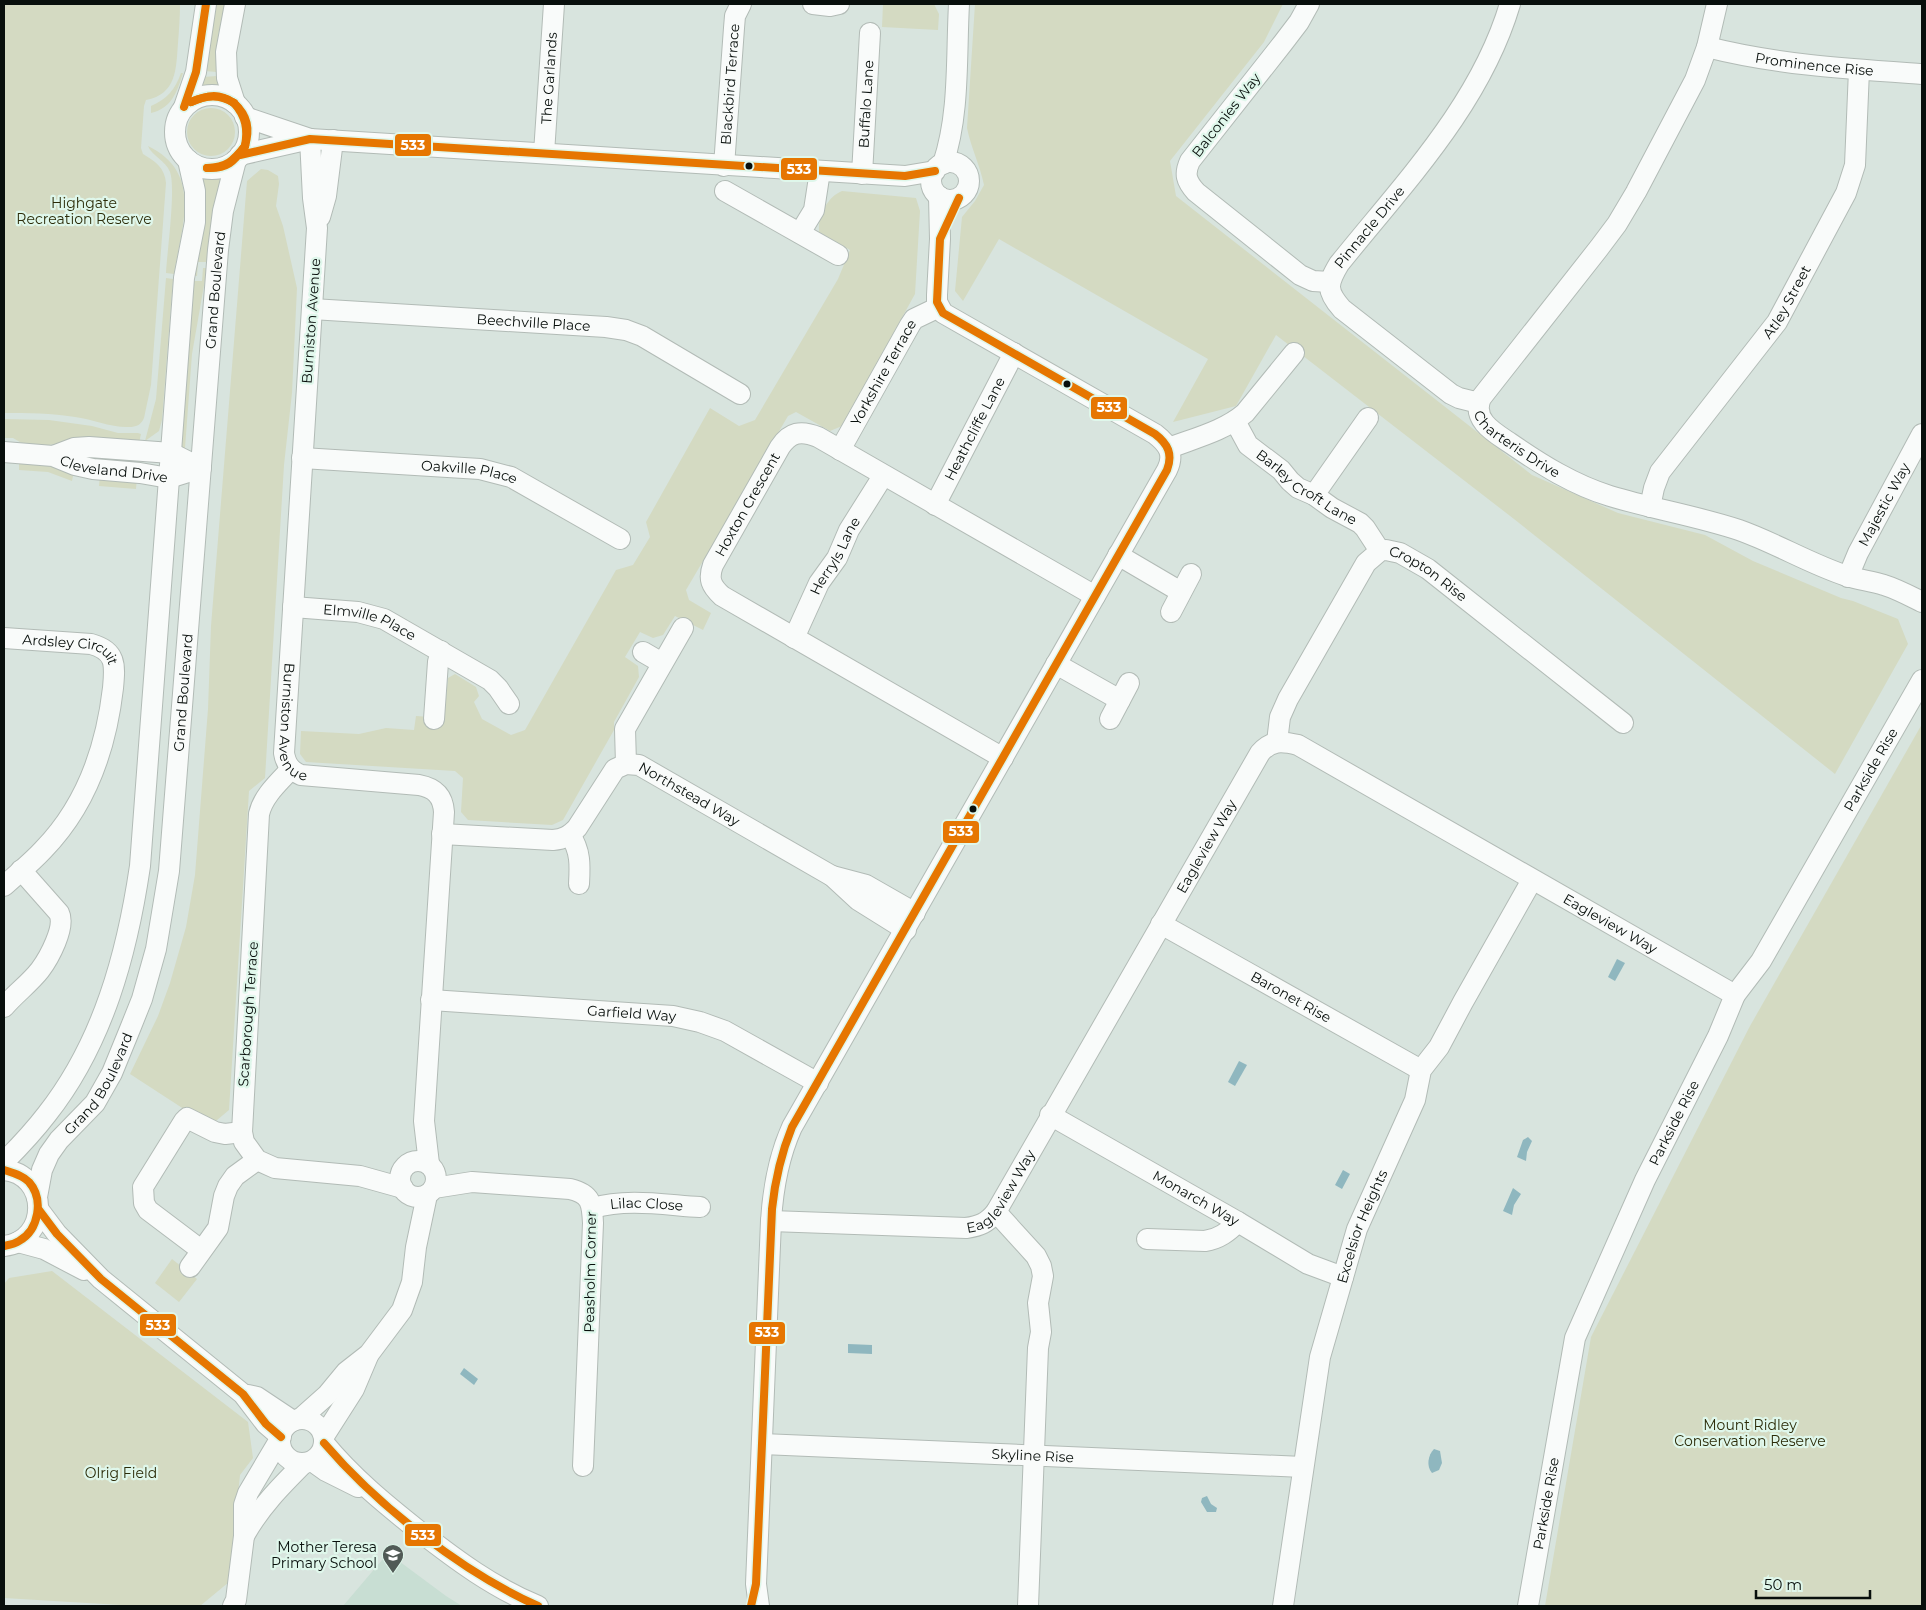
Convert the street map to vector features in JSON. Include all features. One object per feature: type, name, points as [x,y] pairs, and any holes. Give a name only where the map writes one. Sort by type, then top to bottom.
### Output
[{"type":"street","points":[[206,4],[196,72],[184,107],[175,124],[175,137],[179,149],[188,160],[196,165],[207,168],[217,168],[238,157],[310,139],[905,176],[937,180]]},
{"type":"street","points":[[235,4],[226,52],[227,78],[240,110],[248,137],[238,157]]},
{"type":"street","name":"The Garlands","points":[[544,153],[554,4]]},
{"type":"street","name":"Blackbird Terrace","points":[[724,166],[735,16],[742,4]]},
{"type":"street","points":[[813,4],[830,6],[840,4]]},
{"type":"street","points":[[759,1606],[756,1584],[771,1221],[775,1179],[784,1145],[792,1127],[911,922],[1170,464],[1169,448],[1155,434],[949,317],[939,307],[936,296],[940,239],[937,180],[948,149],[954,119],[959,4]]},
{"type":"street","name":"Balconies Way","points":[[1309,4],[1299,22],[1190,161],[1186,174],[1190,186],[1196,192],[1300,275],[1313,281],[1330,282]]},
{"type":"street","name":"Pinnacle Drive","points":[[1479,403],[1451,394],[1342,308],[1331,295],[1330,282],[1339,264],[1456,116],[1476,86],[1504,26],[1510,4]]},
{"type":"street","name":"Charteris Drive","points":[[1717,4],[1707,46],[1696,80],[1617,224],[1479,403],[1479,414],[1484,424],[1544,467],[1581,485],[1609,496],[1736,529],[1767,540],[1848,577],[1885,585],[1922,602]]},
{"type":"street","name":"Buffalo Lane","points":[[862,174],[870,33]]},
{"type":"street","name":"Prominence Rise","points":[[1707,46],[1783,63],[1922,74]]},
{"type":"street","name":"Atley Street","points":[[1650,507],[1660,472],[1777,322],[1846,193],[1855,165],[1859,70]]},
{"type":"street","points":[[184,107],[200,97],[212,95],[224,97],[240,110],[310,139]]},
{"type":"street","points":[[940,239],[959,198],[968,189],[969,183],[969,177],[962,167],[954,119]]},
{"type":"street","name":"Burniston Avenue","points":[[244,1536],[242,1516],[248,1493],[288,1429],[327,1395],[346,1372],[369,1354],[394,1322],[408,1296],[412,1282],[416,1247],[442,834],[442,801],[435,791],[428,787],[419,784],[308,776],[295,773],[285,761],[284,743],[317,228],[313,198],[310,139]]},
{"type":"street","name":"Burniston Avenue","points":[[317,228],[326,196],[333,140]]},
{"type":"street","name":"Grand Boulevard","points":[[8,1246],[29,1234],[36,1223],[42,1170],[49,1154],[59,1140],[95,1103],[112,1073],[142,999],[156,949],[169,871],[218,250],[223,211],[238,157]]},
{"type":"street","name":"Grand Boulevard","points":[[4,1162],[48,1114],[64,1090],[99,1024],[123,956],[133,913],[140,866],[184,278],[194,222],[195,191],[188,160]]},
{"type":"street","points":[[937,180],[953,162],[962,167]]},
{"type":"street","points":[[800,234],[814,210],[820,171]]},
{"type":"street","points":[[937,180],[948,200],[959,198]]},
{"type":"street","points":[[725,191],[838,255]]},
{"type":"street","name":"Yorkshire Terrace","points":[[840,450],[914,319],[939,307]]},
{"type":"street","name":"Beechville Place","points":[[312,309],[606,327],[626,330],[642,336],[740,394]]},
{"type":"street","name":"Heathcliffe Lane","points":[[935,505],[1014,353]]},
{"type":"street","points":[[1169,448],[1235,421],[1245,413],[1294,353]]},
{"type":"street","points":[[1314,495],[1368,418]]},
{"type":"street","name":"Barley Croft Lane","points":[[1235,421],[1248,445],[1276,466],[1298,488],[1314,495],[1332,508],[1360,522],[1380,552]]},
{"type":"street","name":"Hoxton Crescent","points":[[1003,758],[722,596],[714,589],[711,584],[710,573],[786,439],[796,433],[809,433],[1095,596]]},
{"type":"street","name":"Majestic Way","points":[[1848,577],[1858,553],[1922,434]]},
{"type":"street","name":"Cleveland Drive","points":[[53,456],[74,448],[90,447],[171,453],[201,468]]},
{"type":"street","name":"Cleveland Drive","points":[[4,452],[53,456],[75,465],[169,478],[201,468]]},
{"type":"street","name":"Oakville Place","points":[[302,458],[480,469],[499,473],[523,483],[620,538]]},
{"type":"street","name":"Herryls Lane","points":[[794,638],[816,589],[837,558],[850,530],[883,476]]},
{"type":"street","name":"Cropton Rise","points":[[1277,742],[1283,708],[1366,563],[1380,552],[1386,550],[1400,553],[1438,575],[1623,722]]},
{"type":"street","points":[[1118,555],[1181,592]]},
{"type":"street","points":[[1170,612],[1191,574]]},
{"type":"street","name":"Elmville Place","points":[[293,607],[374,615],[384,619],[490,680],[509,704]]},
{"type":"street","points":[[626,764],[625,729],[683,628]]},
{"type":"street","name":"Ardsley Circuit","points":[[4,638],[91,644],[102,647],[111,656],[114,669],[106,734],[99,759],[84,793],[52,840],[4,886]]},
{"type":"street","points":[[434,719],[438,662],[441,651]]},
{"type":"street","points":[[643,652],[662,663]]},
{"type":"street","points":[[1056,664],[1120,700]]},
{"type":"street","name":"Parkside Rise","points":[[1528,1606],[1576,1338],[1645,1180],[1718,1036],[1735,995],[1761,961],[1922,680]]},
{"type":"street","points":[[1110,719],[1129,683]]},
{"type":"street","name":"Eagleview Way","points":[[771,1221],[966,1228],[989,1221],[996,1212],[1050,1115],[1260,753],[1265,747],[1277,742],[1298,745],[1735,995]]},
{"type":"street","name":"Northstead Way","points":[[570,836],[615,769],[626,764],[639,765],[832,876],[858,900],[911,922]]},
{"type":"street","name":"Scarborough Terrace","points":[[257,1160],[249,1151],[242,1132],[259,814],[260,808],[269,794],[291,769]]},
{"type":"street","points":[[442,834],[553,840],[570,836],[578,851],[580,864],[579,884]]},
{"type":"street","points":[[4,1006],[39,971],[46,961],[61,927],[59,913],[21,870]]},
{"type":"street","name":"Excelsior Heights","points":[[1283,1606],[1320,1357],[1357,1229],[1416,1100],[1421,1070],[1439,1047],[1462,1002],[1532,880]]},
{"type":"street","name":"Baronet Rise","points":[[1161,924],[1421,1070]]},
{"type":"street","name":"Garfield Way","points":[[431,1000],[673,1016],[700,1022],[725,1031],[818,1083]]},
{"type":"street","name":"Monarch Way","points":[[1050,1115],[1308,1264],[1343,1277]]},
{"type":"street","points":[[242,1132],[225,1134],[215,1132],[188,1118],[184,1121],[143,1187],[144,1203],[148,1210],[195,1258],[218,1228],[224,1196],[228,1186],[235,1176],[257,1160],[275,1168],[360,1176],[419,1179]]},
{"type":"street","points":[[4,1170],[10,1170],[22,1176],[31,1185],[38,1203],[57,1234],[101,1279],[243,1394],[257,1397],[288,1429]]},
{"type":"street","name":"Peasholm Corner","points":[[419,1179],[570,1189],[580,1191],[586,1196],[593,1208],[583,1466]]},
{"type":"street","name":"Lilac Close","points":[[593,1208],[624,1202],[700,1207]]},
{"type":"street","points":[[996,1212],[1036,1256],[1043,1276],[1038,1303],[1041,1332],[1038,1348],[1028,1606]]},
{"type":"street","points":[[1147,1239],[1205,1241],[1214,1239],[1230,1230],[1238,1222]]},
{"type":"street","points":[[8,1246],[44,1249],[101,1279]]},
{"type":"street","name":"Burniston Avenue","points":[[324,1440],[354,1389],[369,1354]]},
{"type":"street","points":[[288,1429],[306,1419],[318,1425],[324,1440],[337,1459],[373,1495],[452,1556],[490,1582],[538,1606]]},
{"type":"street","points":[[288,1429],[284,1454],[290,1459],[308,1462],[373,1495]]},
{"type":"street","points":[[233,1606],[236,1600],[244,1536],[256,1514],[277,1490],[308,1462],[318,1457],[324,1440]]},
{"type":"street","name":"Skyline Rise","points":[[762,1444],[1034,1454],[1303,1467]]},
{"type":"street","points":[[751,1606],[756,1584]]},
{"type":"shaded area","name":"Mother Teresa Primary School","points":[[388,1553],[446,1596],[462,1606],[343,1606]]},
{"type":"green space","name":"Highgate Recreation Reserve","points":[[4,4],[180,4],[177,62],[173,79],[164,92],[146,100],[144,106],[141,148],[143,154],[155,162],[164,173],[166,183],[151,385],[144,418],[136,426],[116,426],[57,415],[4,413]]},
{"type":"green space","points":[[214,4],[226,4],[218,35],[216,72],[205,71]]},
{"type":"green space","points":[[883,4],[934,4],[939,14],[938,30],[882,27]]},
{"type":"green space","points":[[975,4],[1283,4],[1264,42],[1170,161],[1176,196],[1532,475],[1618,513],[1705,535],[1753,561],[1841,598],[1898,619],[1908,644],[1835,774],[1514,519],[1276,335],[1236,406],[1173,422],[1208,359],[999,239],[963,301],[955,291],[962,217],[975,201],[984,185],[967,128]]},
{"type":"green space","points":[[181,73],[183,73],[173,98],[164,107],[151,113],[151,106],[170,93]]},
{"type":"green space","points":[[217,76],[221,93],[197,94],[203,77]]},
{"type":"green space","points":[[206,108],[216,108],[228,115],[235,127],[235,137],[228,149],[216,156],[206,156],[198,152],[191,145],[187,137],[187,127],[191,119],[198,112]]},
{"type":"green space","points":[[148,146],[165,157],[177,171],[183,186],[185,202],[184,220],[174,274],[166,273],[172,206],[172,180],[168,168]]},
{"type":"green space","points":[[224,169],[208,262],[198,262],[197,276],[193,276],[205,207],[201,172],[213,173]]},
{"type":"green space","points":[[261,169],[268,170],[278,176],[279,184],[276,206],[283,226],[297,288],[292,393],[284,465],[265,778],[249,791],[229,1110],[210,1126],[130,1074],[158,1016],[170,983],[186,927],[195,875],[208,709],[211,626],[247,181]]},
{"type":"green space","points":[[842,191],[916,198],[920,211],[915,294],[842,426],[830,431],[796,412],[788,416],[686,590],[689,600],[711,613],[703,630],[675,616],[663,635],[653,638],[640,632],[625,657],[638,666],[639,677],[614,722],[614,730],[563,820],[552,825],[468,820],[461,812],[463,778],[455,771],[306,762],[300,754],[301,731],[359,734],[386,728],[414,730],[416,716],[444,718],[448,678],[455,674],[476,687],[479,696],[474,702],[482,719],[511,735],[525,730],[616,570],[633,565],[650,537],[646,522],[710,408],[739,426],[755,420],[838,279],[850,250],[819,232],[819,226],[824,208],[832,198]]},
{"type":"green space","points":[[203,268],[207,268],[192,354],[185,448],[181,450],[193,281],[202,281]]},
{"type":"green space","points":[[166,278],[173,279],[162,420],[159,431],[145,441],[156,399]]},
{"type":"green space","points":[[4,419],[49,420],[92,426],[118,433],[141,434],[139,443],[68,442],[42,446],[25,445],[13,438],[4,438]]},
{"type":"green space","points":[[19,462],[49,465],[74,471],[72,481],[48,472],[19,470]]},
{"type":"green space","points":[[100,474],[137,477],[136,489],[99,486]]},
{"type":"green space","name":"Mount Ridley Conservation Reserve","points":[[1922,724],[1922,1606],[1545,1606],[1591,1337],[1750,1026]]},
{"type":"green space","points":[[172,1259],[197,1279],[179,1302],[155,1283]]},
{"type":"green space","name":"Olrig Field","points":[[52,1271],[248,1422],[253,1458],[240,1475],[229,1582],[200,1606],[137,1606],[4,1598],[4,1284],[9,1278]]},
{"type":"water","points":[[1617,959],[1625,963],[1615,981],[1608,977]]},
{"type":"water","points":[[1239,1061],[1247,1065],[1235,1086],[1228,1082]]},
{"type":"water","points":[[1528,1137],[1532,1141],[1527,1152],[1526,1161],[1517,1157],[1523,1140]]},
{"type":"water","points":[[1343,1170],[1350,1174],[1342,1189],[1335,1185]]},
{"type":"water","points":[[1513,1188],[1521,1194],[1514,1205],[1512,1215],[1503,1211]]},
{"type":"water","points":[[848,1344],[872,1345],[872,1354],[848,1353]]},
{"type":"water","points":[[464,1368],[478,1379],[474,1385],[460,1374]]},
{"type":"water","points":[[1434,1449],[1440,1451],[1442,1463],[1439,1470],[1432,1473],[1429,1461],[1430,1454]]},
{"type":"water","points":[[1207,1496],[1211,1504],[1217,1508],[1216,1512],[1207,1512],[1201,1502],[1202,1498]]},
{"type":"transit line","name":"533","points":[[184,107],[196,72],[206,4]]},
{"type":"transit line","name":"533","points":[[191,102],[213,96],[234,103]]},
{"type":"transit line","name":"533","points":[[191,102],[202,98],[218,96],[234,103]]},
{"type":"transit line","name":"533","points":[[234,103],[247,123],[245,146]]},
{"type":"transit line","name":"533","points":[[234,103],[245,123],[245,146]]},
{"type":"transit line","name":"533","points":[[240,155],[310,139],[905,176],[935,171]]},
{"type":"transit line","name":"533","points":[[207,168],[225,166],[245,146]]},
{"type":"transit line","name":"533","points":[[207,168],[225,165],[237,156],[245,146]]},
{"type":"transit line","name":"533","points":[[751,1606],[756,1584],[772,1209],[779,1167],[788,1137],[1169,464],[1168,450],[1155,434],[943,313],[937,302],[940,239],[959,198]]},
{"type":"transit line","name":"533","points":[[4,1170],[20,1176],[29,1182],[34,1189],[38,1205],[35,1222],[31,1230],[16,1243],[4,1246]]},
{"type":"transit line","name":"533","points":[[39,1210],[57,1234],[101,1279],[243,1394],[266,1424],[281,1437]]},
{"type":"transit line","name":"533","points":[[324,1443],[370,1490],[423,1535],[480,1575],[538,1606]]},
{"type":"place","name":"Mother Teresa Primary School","points":[[393,1574]]}]
